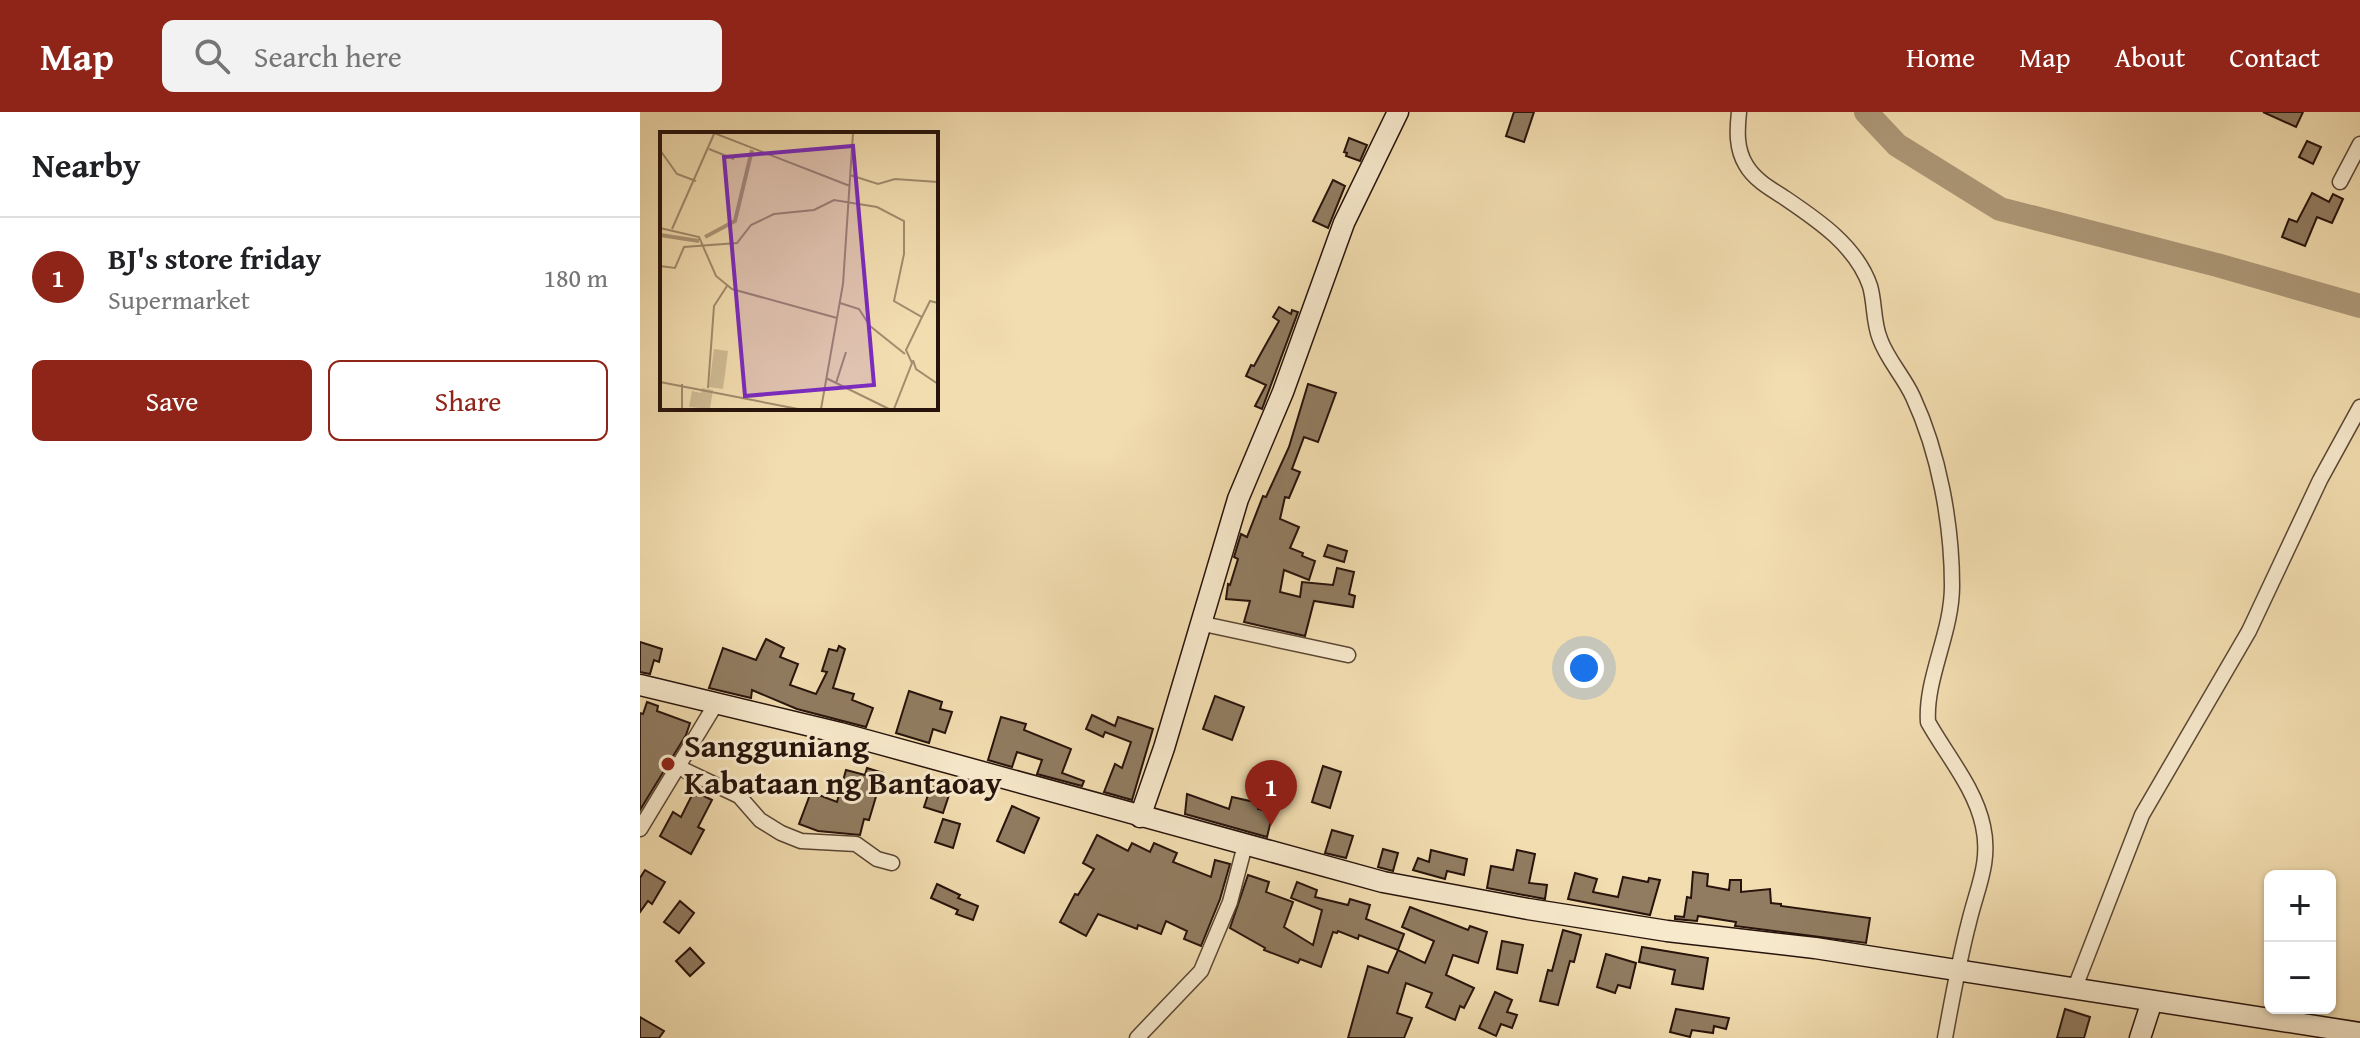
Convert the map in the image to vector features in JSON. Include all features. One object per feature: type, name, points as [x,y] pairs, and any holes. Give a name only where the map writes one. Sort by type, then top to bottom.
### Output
[{"type":"main road","points":[[1140,817],[1164,748],[1238,499],[1283,392],[1344,223],[1398,112]]},
{"type":"main road","points":[[640,685],[854,737],[1383,882],[1667,931],[1815,948],[2360,1033]]},
{"type":"main road","points":[[2140,1038],[2152,1001]]},
{"type":"street","points":[[1739,112],[1737,138],[1751,173],[1845,245],[1869,285],[1881,343],[1915,401],[1947,512],[1951,608],[1931,688],[1928,722],[1974,799],[1983,825],[1987,852],[1985,873],[1969,920],[1945,1038]]},
{"type":"street","points":[[2340,182],[2360,144]]},
{"type":"street","points":[[2074,990],[2142,815],[2249,631],[2320,480],[2360,407]]},
{"type":"street","points":[[1199,623],[1348,655]]},
{"type":"street","points":[[640,829],[717,702]]},
{"type":"street","points":[[678,767],[739,796],[760,820],[781,833],[801,841],[856,844],[877,859],[892,863]]},
{"type":"street","points":[[1137,1038],[1201,971],[1230,902],[1245,845]]},
{"type":"building","points":[[1514,112],[1534,112],[1524,142],[1506,136]]},
{"type":"building","points":[[2263,112],[2303,112],[2296,127]]},
{"type":"building","points":[[1349,138],[1367,145],[1360,161],[1346,156],[1344,152]]},
{"type":"building","points":[[2307,141],[2321,147],[2313,164],[2299,157]]},
{"type":"building","points":[[1333,180],[1345,186],[1328,228],[1313,221]]},
{"type":"building","points":[[2312,193],[2329,202],[2333,194],[2343,199],[2332,223],[2317,217],[2305,246],[2282,237],[2289,219],[2297,222]]},
{"type":"building","points":[[1279,307],[1291,314],[1292,310],[1298,312],[1262,409],[1255,406],[1266,385],[1246,376],[1279,321],[1273,317]]},
{"type":"building","points":[[1308,384],[1336,393],[1318,442],[1304,437],[1292,469],[1300,472],[1289,498],[1285,497],[1280,519],[1299,527],[1290,548],[1315,561],[1309,580],[1284,570],[1280,592],[1300,597],[1302,582],[1333,585],[1337,568],[1354,572],[1349,594],[1355,596],[1353,607],[1314,601],[1305,636],[1244,622],[1250,601],[1226,599],[1238,559],[1234,557],[1241,534],[1247,537],[1263,496],[1266,497],[1289,447]]},
{"type":"building","points":[[1328,545],[1347,551],[1344,562],[1324,556]]},
{"type":"building","points":[[766,639],[784,648],[780,657],[798,664],[790,685],[816,694],[827,672],[822,671],[829,649],[837,651],[839,646],[845,649],[833,688],[854,694],[852,700],[873,708],[866,727],[797,709],[752,690],[751,698],[709,688],[723,648],[756,660]]},
{"type":"building","points":[[640,642],[662,649],[659,662],[654,660],[650,674],[640,672]]},
{"type":"building","points":[[909,691],[942,702],[940,709],[952,712],[945,733],[933,729],[929,743],[896,733]]},
{"type":"building","points":[[1215,696],[1244,707],[1232,740],[1203,729]]},
{"type":"building","points":[[647,702],[658,706],[657,711],[690,723],[686,735],[640,810],[640,713],[643,714]]},
{"type":"building","points":[[1092,715],[1115,726],[1118,717],[1153,729],[1132,800],[1104,792],[1115,764],[1122,768],[1131,742],[1105,732],[1103,737],[1086,729]]},
{"type":"building","points":[[1001,717],[1026,724],[1024,730],[1071,749],[1062,773],[1084,781],[1082,786],[1037,774],[1042,760],[1017,752],[1012,767],[988,760]]},
{"type":"building","points":[[1323,766],[1341,772],[1330,808],[1312,802]]},
{"type":"building","points":[[867,768],[883,773],[869,820],[864,819],[860,835],[818,831],[799,824],[811,792],[837,802],[846,770],[865,775]]},
{"type":"building","points":[[931,786],[950,792],[943,813],[924,807]]},
{"type":"building","points":[[694,791],[712,800],[698,827],[704,830],[691,854],[660,836],[673,812],[681,817]]},
{"type":"building","points":[[1187,794],[1229,809],[1232,797],[1259,803],[1258,809],[1273,812],[1267,837],[1185,814]]},
{"type":"building","points":[[1012,806],[1039,818],[1024,853],[997,841]]},
{"type":"building","points":[[943,819],[960,824],[953,848],[935,842]]},
{"type":"building","points":[[1332,830],[1353,836],[1346,858],[1325,853]]},
{"type":"building","points":[[1097,835],[1128,851],[1132,843],[1150,852],[1154,843],[1177,853],[1173,862],[1211,877],[1215,860],[1230,864],[1201,946],[1184,939],[1187,931],[1166,921],[1161,934],[1138,925],[1137,929],[1098,914],[1086,936],[1060,922],[1075,894],[1078,895],[1094,869],[1083,863]]},
{"type":"building","points":[[1383,849],[1398,853],[1393,871],[1378,867]]},
{"type":"building","points":[[1431,850],[1467,859],[1464,875],[1447,871],[1445,879],[1413,870],[1418,858],[1429,862]]},
{"type":"building","points":[[1517,850],[1535,854],[1529,883],[1547,885],[1545,899],[1487,888],[1491,866],[1513,870]]},
{"type":"building","points":[[645,870],[665,882],[652,904],[648,901],[640,912],[640,878]]},
{"type":"building","points":[[1693,872],[1708,874],[1707,886],[1729,890],[1730,880],[1741,880],[1741,892],[1770,889],[1771,903],[1781,906],[1870,918],[1866,943],[1735,926],[1736,922],[1698,916],[1697,921],[1675,919],[1675,916],[1684,917],[1687,897],[1691,898]]},
{"type":"building","points":[[1575,873],[1597,879],[1593,892],[1618,897],[1623,877],[1648,882],[1649,878],[1660,880],[1650,915],[1568,899]]},
{"type":"building","points":[[1248,875],[1269,882],[1266,892],[1293,902],[1284,927],[1313,945],[1322,910],[1291,898],[1297,882],[1317,890],[1315,897],[1348,905],[1350,899],[1370,905],[1366,919],[1404,934],[1398,950],[1359,935],[1358,939],[1338,931],[1333,932],[1321,967],[1300,959],[1298,963],[1264,950],[1230,928]]},
{"type":"building","points":[[937,884],[960,895],[958,898],[978,906],[973,920],[956,914],[958,910],[931,898]]},
{"type":"building","points":[[680,901],[694,913],[679,933],[664,922]]},
{"type":"building","points":[[1410,907],[1468,930],[1470,926],[1487,932],[1478,963],[1453,955],[1446,975],[1474,988],[1464,1008],[1460,1006],[1455,1020],[1426,1007],[1432,993],[1406,983],[1397,1013],[1412,1018],[1404,1038],[1348,1038],[1368,966],[1388,973],[1398,950],[1425,963],[1434,941],[1402,927]]},
{"type":"building","points":[[1563,930],[1581,935],[1558,1005],[1540,1001]]},
{"type":"building","points":[[1502,941],[1523,945],[1517,973],[1497,969]]},
{"type":"building","points":[[1642,947],[1708,958],[1703,989],[1672,984],[1675,970],[1639,962]]},
{"type":"building","points":[[690,948],[704,963],[690,976],[676,961]]},
{"type":"building","points":[[1606,954],[1636,963],[1630,988],[1618,985],[1615,993],[1597,987]]},
{"type":"building","points":[[1495,992],[1512,1000],[1507,1012],[1517,1015],[1512,1028],[1501,1024],[1496,1036],[1479,1028]]},
{"type":"building","points":[[1676,1009],[1729,1018],[1726,1029],[1714,1026],[1713,1033],[1692,1030],[1690,1037],[1670,1032]]},
{"type":"building","points":[[2065,1009],[2090,1017],[2084,1038],[2057,1038]]},
{"type":"building","points":[[640,1017],[664,1031],[659,1038],[640,1038]]},
{"type":"waterway","points":[[1866,112],[1897,145],[2000,209],[2360,306]]},
{"type":"place","name":"Sangguniang Kabataan ng Bantaoay","points":[[668,764]]},
{"type":"place","name":"BJ's store friday","points":[[1271,826]]}]
